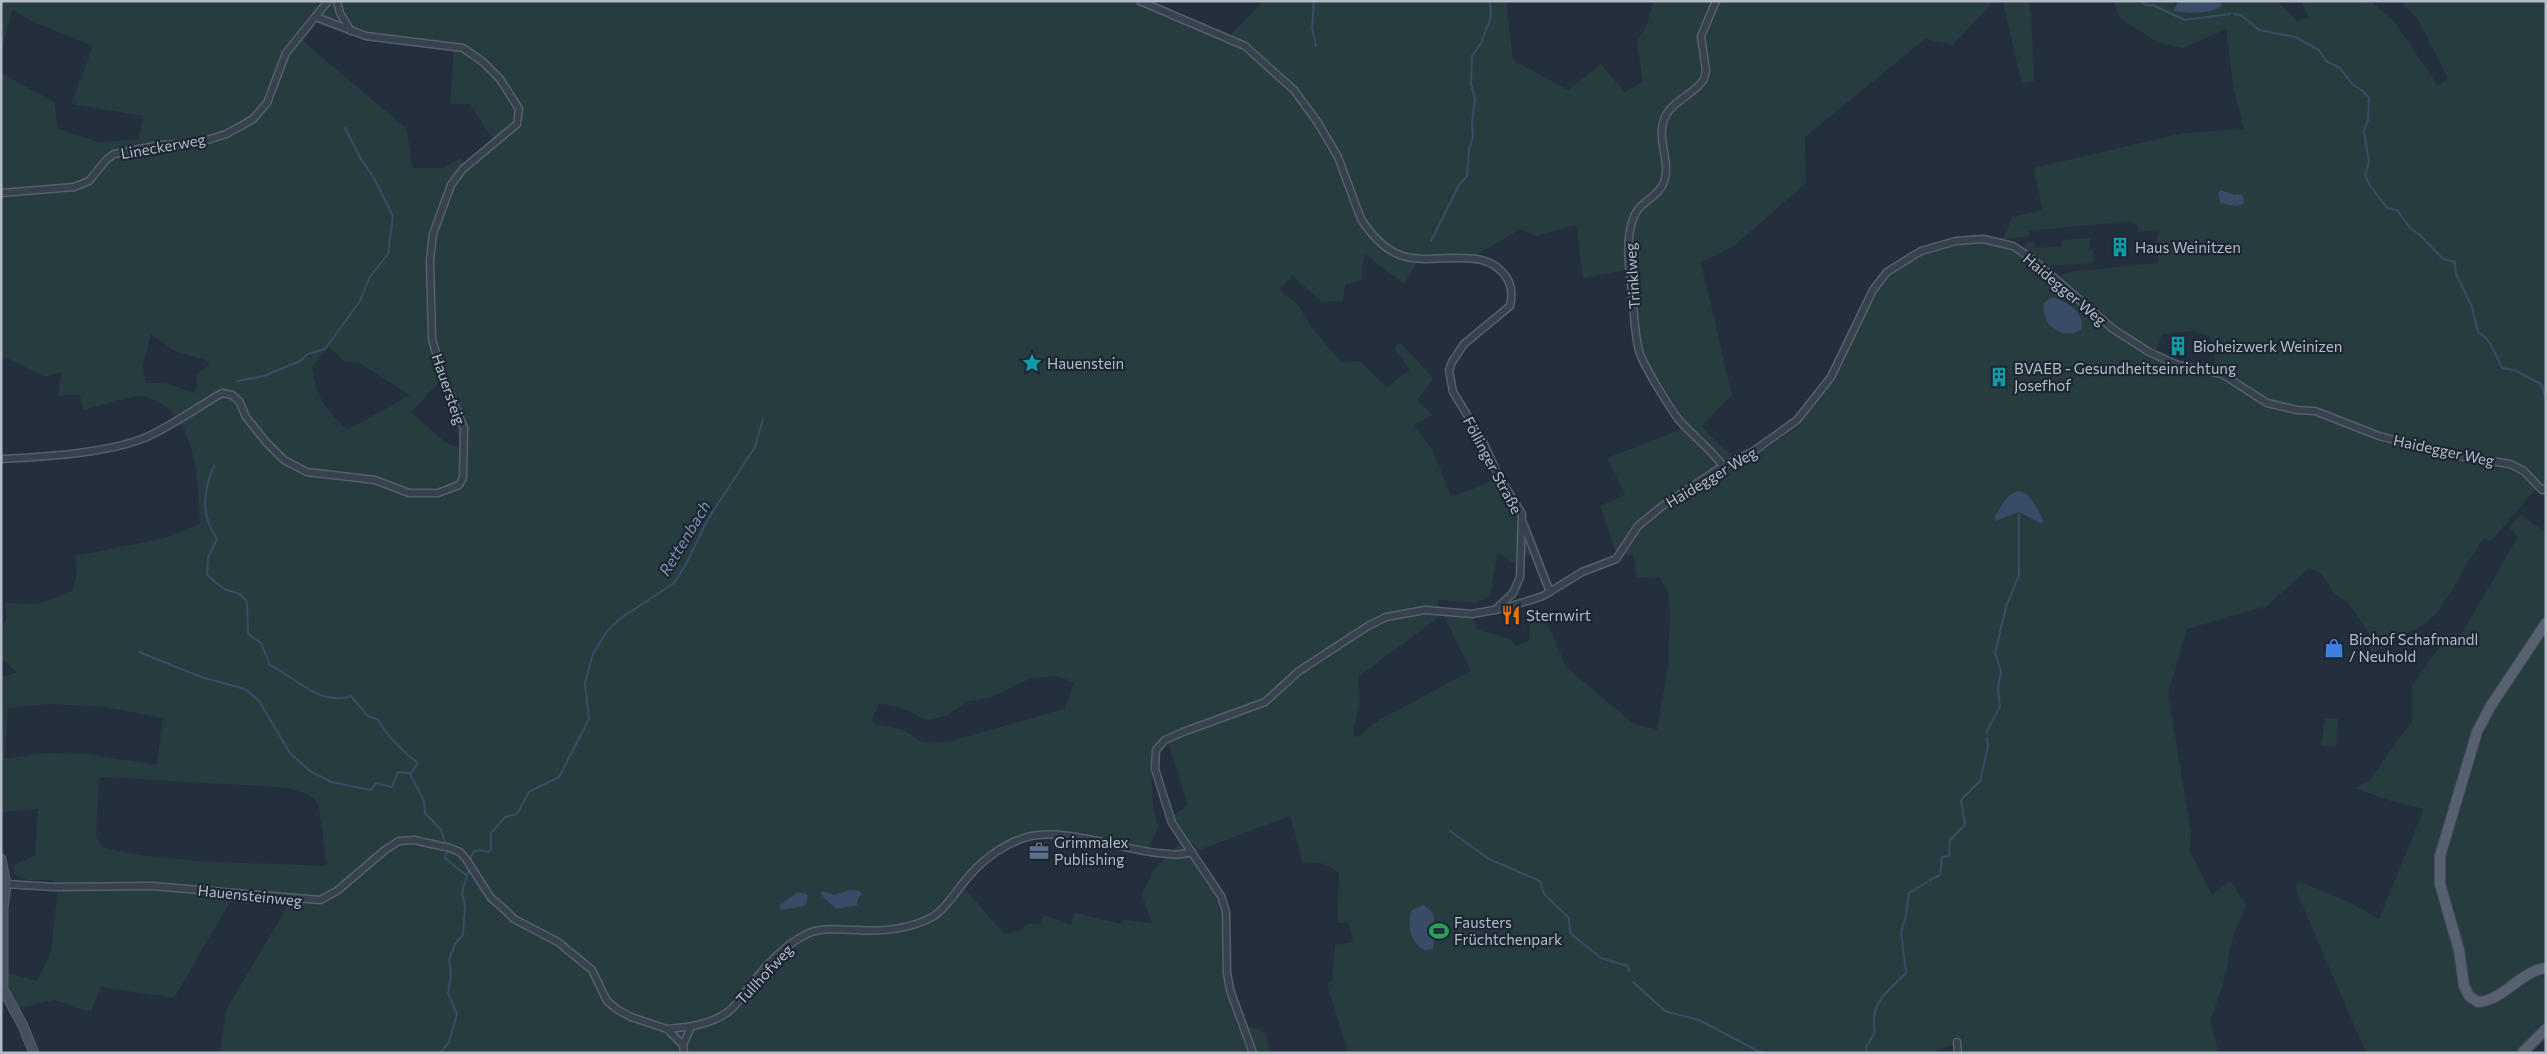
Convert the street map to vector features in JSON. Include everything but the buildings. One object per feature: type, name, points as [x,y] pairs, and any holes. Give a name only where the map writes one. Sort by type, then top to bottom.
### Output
[{"type":"main road","points":[[2546,623],[2490,706],[2477,732],[2447,827],[2439,866],[2440,884],[2458,950],[2464,986],[2469,996],[2478,1002],[2489,1000],[2530,973],[2546,968]]},
{"type":"main road","points":[[2522,1053],[2546,1029]]},
{"type":"street","name":"Lineckerweg","points":[[1,193],[74,187],[88,181],[107,159],[114,154],[160,145],[198,143],[226,134],[253,119],[268,103],[286,53],[328,1]]},
{"type":"street","points":[[337,1],[340,13],[351,31]]},
{"type":"street","name":"Föllinger Straße","points":[[1140,1],[1245,46],[1294,90],[1318,123],[1338,157],[1364,224],[1390,250],[1411,257],[1481,259],[1496,266],[1504,274],[1510,285],[1512,300],[1510,306],[1460,349],[1452,362],[1449,378],[1453,392],[1482,439],[1498,475],[1518,507],[1522,522],[1520,577],[1513,593],[1495,610]]},
{"type":"street","name":"Trinklweg","points":[[1716,1],[1701,36],[1706,71],[1704,80],[1666,115],[1661,135],[1666,168],[1664,182],[1656,193],[1640,205],[1635,214],[1629,234],[1628,258],[1636,336],[1640,354],[1679,419],[1712,451],[1723,466]]},
{"type":"street","name":"Hauersteig","points":[[1,459],[40,457],[124,445],[149,436],[222,393],[232,395],[239,401],[246,417],[266,442],[284,460],[307,472],[375,480],[409,493],[438,494],[459,485],[463,478],[464,428],[443,377],[432,339],[430,260],[433,234],[451,185],[463,169],[517,124],[519,109],[500,79],[483,62],[463,48],[381,38],[351,31],[316,17]]},
{"type":"street","name":"Haidegger Weg","points":[[1495,610],[1550,592],[1582,572],[1616,560],[1645,520],[1677,495],[1723,466],[1772,439],[1806,410],[1831,377],[1873,290],[1888,272],[1910,257],[1932,246],[1956,241],[1983,239],[2013,246],[2031,258],[2113,329],[2149,352],[2178,365],[2222,374],[2267,403],[2297,410],[2314,411],[2379,436],[2452,455],[2510,464],[2524,471],[2544,489]]},
{"type":"street","points":[[1522,522],[1550,592]]},
{"type":"street","points":[[1253,1053],[1230,990],[1227,972],[1226,912],[1222,896],[1172,823],[1155,769],[1156,750],[1165,740],[1265,702],[1299,671],[1386,616],[1424,610],[1472,614],[1495,610]]},
{"type":"street","name":"Tullhofweg","points":[[691,1027],[726,1013],[765,968],[795,940],[807,933],[824,929],[879,930],[928,919],[946,906],[985,859],[1006,846],[1026,837],[1049,834],[1145,851],[1176,854],[1192,852]]},
{"type":"street","name":"Hauensteinweg","points":[[6,884],[55,887],[152,886],[241,892],[310,901],[320,900],[337,892],[392,844],[399,841],[414,840],[460,852],[490,898],[514,918],[553,938],[592,970],[608,1001],[618,1010],[631,1018],[667,1029],[691,1027]]},
{"type":"street","points":[[1,859],[6,884],[2,936],[3,988],[23,1026],[34,1053]]},
{"type":"street","points":[[684,1053],[682,1045],[691,1027]]},
{"type":"street","name":"Hauensteinweg","points":[[667,1029],[682,1045]]},
{"type":"street","points":[[1957,1042],[1958,1053]]},
{"type":"green space","points":[[1,1],[1129,1],[1227,39],[1263,1],[1506,1],[1513,60],[1568,90],[1601,64],[1624,92],[1643,82],[1637,41],[1647,24],[1654,1],[2028,1],[2031,12],[2034,81],[2022,83],[2003,3],[1993,2],[1953,45],[1925,39],[1805,137],[1806,183],[1735,245],[1701,263],[1732,395],[1702,426],[1741,466],[1798,427],[1829,381],[1880,280],[1909,257],[1970,239],[2013,246],[2113,329],[2149,352],[2200,369],[2215,365],[2214,348],[2209,336],[2193,331],[2163,334],[2156,350],[2150,348],[2116,327],[2059,280],[2060,276],[2068,272],[2158,263],[2157,239],[2160,230],[2139,232],[2137,225],[2130,221],[2029,231],[2029,236],[2003,239],[2012,217],[2042,210],[2034,168],[2183,133],[2244,129],[2233,85],[2226,29],[2183,48],[2157,42],[2120,18],[2113,1],[2170,1],[2177,5],[2175,11],[2222,6],[2220,1],[2277,1],[2297,21],[2309,18],[2301,1],[2373,3],[2394,21],[2438,86],[2448,78],[2417,18],[2400,1],[2546,1],[2546,483],[2532,493],[2491,541],[2483,538],[2441,608],[2428,622],[2371,653],[2368,632],[2349,604],[2335,594],[2321,573],[2309,568],[2267,606],[2187,629],[2168,693],[2191,832],[2190,852],[2212,895],[2230,881],[2247,905],[2234,933],[2222,988],[2210,1021],[2219,1053],[1963,1053],[1960,1042],[1931,1053],[1348,1053],[1327,983],[1332,981],[1335,945],[1353,942],[1349,922],[1337,923],[1339,873],[1322,864],[1303,864],[1290,816],[1199,850],[1187,838],[1173,816],[1188,805],[1168,743],[1151,767],[1154,812],[1159,825],[1149,848],[1066,831],[1040,831],[1011,839],[988,851],[959,882],[1004,934],[1022,930],[1026,924],[1040,924],[1044,915],[1071,925],[1075,913],[1122,924],[1123,919],[1152,924],[1142,894],[1155,868],[1180,843],[1204,873],[1217,902],[1222,933],[1222,971],[1232,974],[1239,1001],[1249,1026],[1266,1033],[1270,1053],[220,1053],[226,1010],[287,907],[230,902],[174,998],[100,987],[91,1012],[54,1000],[19,1008],[10,993],[8,973],[37,981],[51,951],[57,895],[54,880],[27,880],[14,874],[14,865],[35,855],[38,809],[1,812],[1,678],[17,672],[1,658],[1,627],[7,618],[6,603],[38,604],[72,591],[77,573],[75,556],[165,538],[200,524],[196,467],[191,448],[184,430],[174,415],[160,403],[138,396],[83,410],[80,395],[58,396],[61,372],[45,377],[1,355],[1,73],[54,102],[58,129],[99,142],[139,139],[143,116],[71,104],[93,46],[34,22],[12,10],[1,52]],"holes":[[[315,23],[365,40],[454,49],[450,104],[470,104],[492,138],[495,147],[470,167],[460,158],[443,168],[412,168],[407,129],[303,41],[310,34]],[[1576,225],[1583,278],[1625,270],[1627,294],[1643,355],[1687,423],[1677,431],[1607,458],[1625,495],[1600,506],[1616,553],[1633,555],[1637,577],[1660,578],[1668,593],[1670,610],[1668,667],[1657,730],[1634,724],[1567,668],[1544,615],[1530,619],[1529,641],[1517,646],[1510,639],[1477,629],[1472,619],[1443,614],[1438,603],[1439,600],[1476,603],[1490,596],[1498,552],[1513,563],[1537,551],[1524,515],[1503,476],[1451,496],[1433,451],[1414,425],[1433,415],[1417,401],[1433,378],[1400,342],[1394,348],[1410,370],[1387,387],[1359,361],[1342,363],[1312,328],[1297,303],[1280,291],[1292,275],[1322,302],[1343,301],[1345,284],[1362,280],[1362,265],[1365,254],[1404,284],[1421,256],[1477,255],[1520,229],[1536,236]],[[151,334],[175,351],[208,361],[209,366],[196,374],[197,386],[195,393],[165,383],[145,383],[143,365]],[[329,347],[344,362],[359,363],[410,395],[347,430],[327,409],[319,395],[312,366]],[[443,378],[461,448],[446,443],[411,412]],[[1443,614],[1471,671],[1379,720],[1358,737],[1354,736],[1353,732],[1360,703],[1358,677]],[[1058,676],[1074,683],[1065,709],[950,741],[923,743],[904,730],[874,724],[872,720],[879,703],[905,709],[927,720],[946,716],[966,702],[989,698],[1032,678]],[[50,704],[105,707],[163,718],[157,765],[87,754],[45,753],[5,759],[8,708]],[[101,777],[276,787],[305,793],[318,803],[327,865],[154,857],[102,847],[96,835],[99,780]]]},
{"type":"green space","points":[[2090,238],[2089,250],[2093,250],[2094,263],[2048,266],[2024,251],[2025,243],[2034,242],[2035,248],[2062,246],[2062,240]]},
{"type":"green space","points":[[2521,514],[2546,533],[2546,613],[2479,718],[2479,740],[2485,732],[2486,721],[2546,633],[2546,1039],[2530,1053],[2366,1053],[2295,888],[2298,881],[2351,903],[2379,919],[2424,809],[2391,801],[2355,788],[2369,781],[2412,721],[2412,686],[2448,635],[2462,633],[2518,537],[2509,527]]},
{"type":"green space","points":[[2325,718],[2338,719],[2336,747],[2321,746]]},
{"type":"water","points":[[2178,1],[2220,1],[2222,6],[2211,11],[2187,13],[2174,11]]},
{"type":"water","points":[[2220,190],[2235,195],[2243,195],[2244,204],[2236,206],[2220,203],[2218,193]]},
{"type":"water","points":[[2051,297],[2063,301],[2078,313],[2081,318],[2081,330],[2067,334],[2054,329],[2049,324],[2045,318],[2044,303]]},
{"type":"water","points":[[2020,491],[2034,503],[2043,520],[2042,524],[2019,512],[1995,521],[1995,516],[2005,500],[2015,492]]},
{"type":"water","points":[[850,890],[859,891],[862,894],[858,898],[857,905],[836,909],[821,895],[822,891],[834,895]]},
{"type":"water","points":[[796,893],[805,893],[808,896],[805,906],[781,910],[779,906]]},
{"type":"water","points":[[1424,905],[1433,913],[1435,933],[1433,949],[1424,950],[1413,938],[1410,916],[1412,910]]},
{"type":"waterway","points":[[1314,1],[1312,28],[1316,46]]},
{"type":"waterway","points":[[1431,241],[1459,185],[1467,176],[1469,149],[1473,137],[1472,123],[1475,99],[1471,84],[1472,56],[1481,43],[1491,17],[1490,1]]},
{"type":"waterway","points":[[2140,1],[2185,20],[2230,14]]},
{"type":"waterway","points":[[2234,14],[2241,15],[2259,30],[2295,37],[2319,50],[2326,61],[2340,68],[2353,85],[2363,91],[2369,98],[2368,120],[2364,131],[2369,162],[2365,175],[2369,184],[2387,208],[2397,210],[2411,229],[2419,234],[2443,259],[2455,262],[2456,274],[2472,307],[2478,332],[2490,343],[2502,368],[2514,370],[2541,384],[2546,399]]},
{"type":"waterway","points":[[238,381],[264,376],[300,361],[308,354],[325,349],[360,301],[369,278],[388,254],[393,216],[374,178],[361,159],[345,128]]},
{"type":"waterway","name":"Rettenbach","points":[[470,862],[473,852],[481,850],[488,852],[491,850],[491,833],[505,817],[517,814],[529,792],[559,777],[589,719],[585,683],[593,654],[607,631],[621,618],[674,583],[685,566],[708,519],[755,447],[763,419]]},
{"type":"waterway","points":[[214,466],[210,475],[205,503],[208,521],[217,539],[208,558],[207,575],[224,589],[240,594],[247,602],[248,634],[261,643],[270,665],[318,694],[340,698],[351,696],[368,716],[377,719],[395,742],[418,763],[410,774],[424,801],[425,813],[441,830],[445,842]]},
{"type":"waterway","points":[[1986,733],[2000,706],[1998,689],[2001,671],[1995,653],[2006,607],[2019,575],[2019,515]]},
{"type":"waterway","points":[[139,652],[201,677],[245,689],[259,701],[290,753],[310,771],[331,782],[371,790],[376,783],[392,787],[398,772],[409,773]]},
{"type":"waterway","points":[[1930,880],[1940,875],[1942,857],[1949,856],[1950,840],[1965,825],[1961,800],[1980,781],[1988,747],[1987,738]]},
{"type":"waterway","points":[[1450,831],[1489,859],[1540,881],[1544,894],[1569,918],[1570,933],[1601,958],[1628,966],[1629,971]]},
{"type":"waterway","points":[[447,851],[445,858],[467,876]]},
{"type":"waterway","name":"Rettenbach","points":[[440,1053],[449,1042],[457,1014],[448,993],[451,975],[449,960],[455,944],[463,935],[465,907],[462,892],[469,869]]},
{"type":"waterway","points":[[1867,1053],[1866,1047],[1875,1032],[1874,1022],[1877,1006],[1886,992],[1906,973],[1901,932],[1906,916],[1909,893],[1927,882]]},
{"type":"waterway","points":[[1633,982],[1665,1011],[1699,1020],[1758,1051],[1770,1053]]},
{"type":"place","name":"Haus Weinitzen","points":[[2120,247]]},
{"type":"place","name":"Bioheizwerk Weinizen","points":[[2178,346]]},
{"type":"place","name":"Hauenstein","points":[[1032,363]]},
{"type":"place","name":"BVAEB - Gesundheitseinrichtung Josefhof","points":[[1999,377]]},
{"type":"place","name":"Sternwirt","points":[[1511,615]]},
{"type":"place","name":"Biohof Schafmandl / Neuhold","points":[[2334,648]]},
{"type":"place","name":"Grimmalex Publishing","points":[[1039,851]]},
{"type":"place","name":"Fausters Früchtchenpark","points":[[1439,931]]}]
